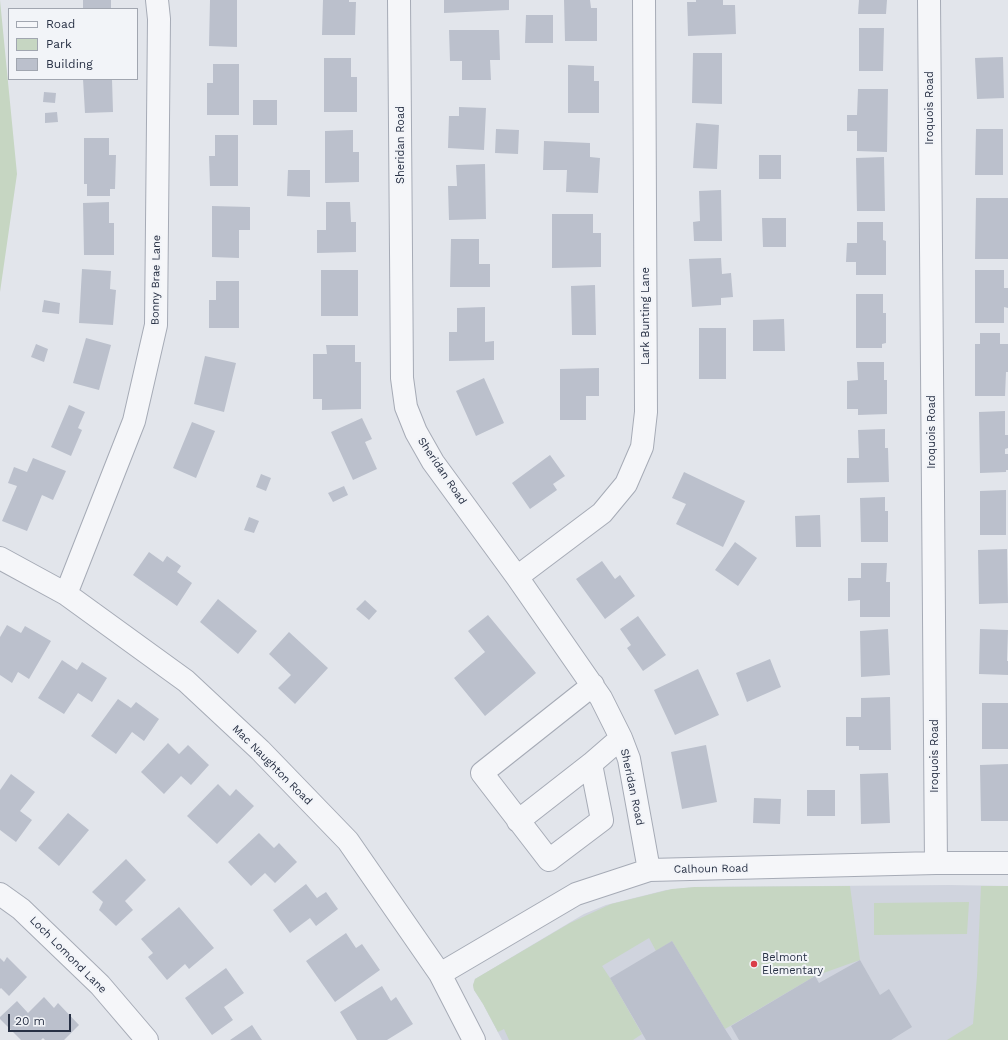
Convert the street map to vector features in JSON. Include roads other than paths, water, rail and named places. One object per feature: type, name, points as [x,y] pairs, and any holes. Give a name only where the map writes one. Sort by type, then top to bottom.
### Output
[{"type":"street","name":"Bonny Brae Lane","points":[[66,594],[134,421],[156,325],[159,19],[157,0]]},
{"type":"street","name":"Sheridan Road","points":[[399,0],[402,378],[406,407],[416,432],[433,462],[517,577],[601,698],[621,738],[629,759],[649,870]]},
{"type":"street","name":"Lark Bunting Lane","points":[[517,577],[602,513],[626,484],[642,448],[646,412],[644,0]]},
{"type":"street","name":"Iroquois Road","points":[[929,0],[936,863]]},
{"type":"street","name":"Mac Naughton Road","points":[[0,558],[66,594],[186,681],[260,750],[348,841],[440,974],[474,1040]]},
{"type":"street","points":[[591,764],[602,820],[549,860],[482,773],[593,685]]},
{"type":"street","points":[[518,821],[591,764],[621,738]]},
{"type":"street","name":"Calhoun Road","points":[[440,974],[576,894],[649,870],[1008,862]]},
{"type":"street","name":"Loch Lomond Lane","points":[[0,894],[21,909],[100,984],[147,1040]]},
{"type":"place","name":"Belmont Elementary","points":[[754,964]]}]
